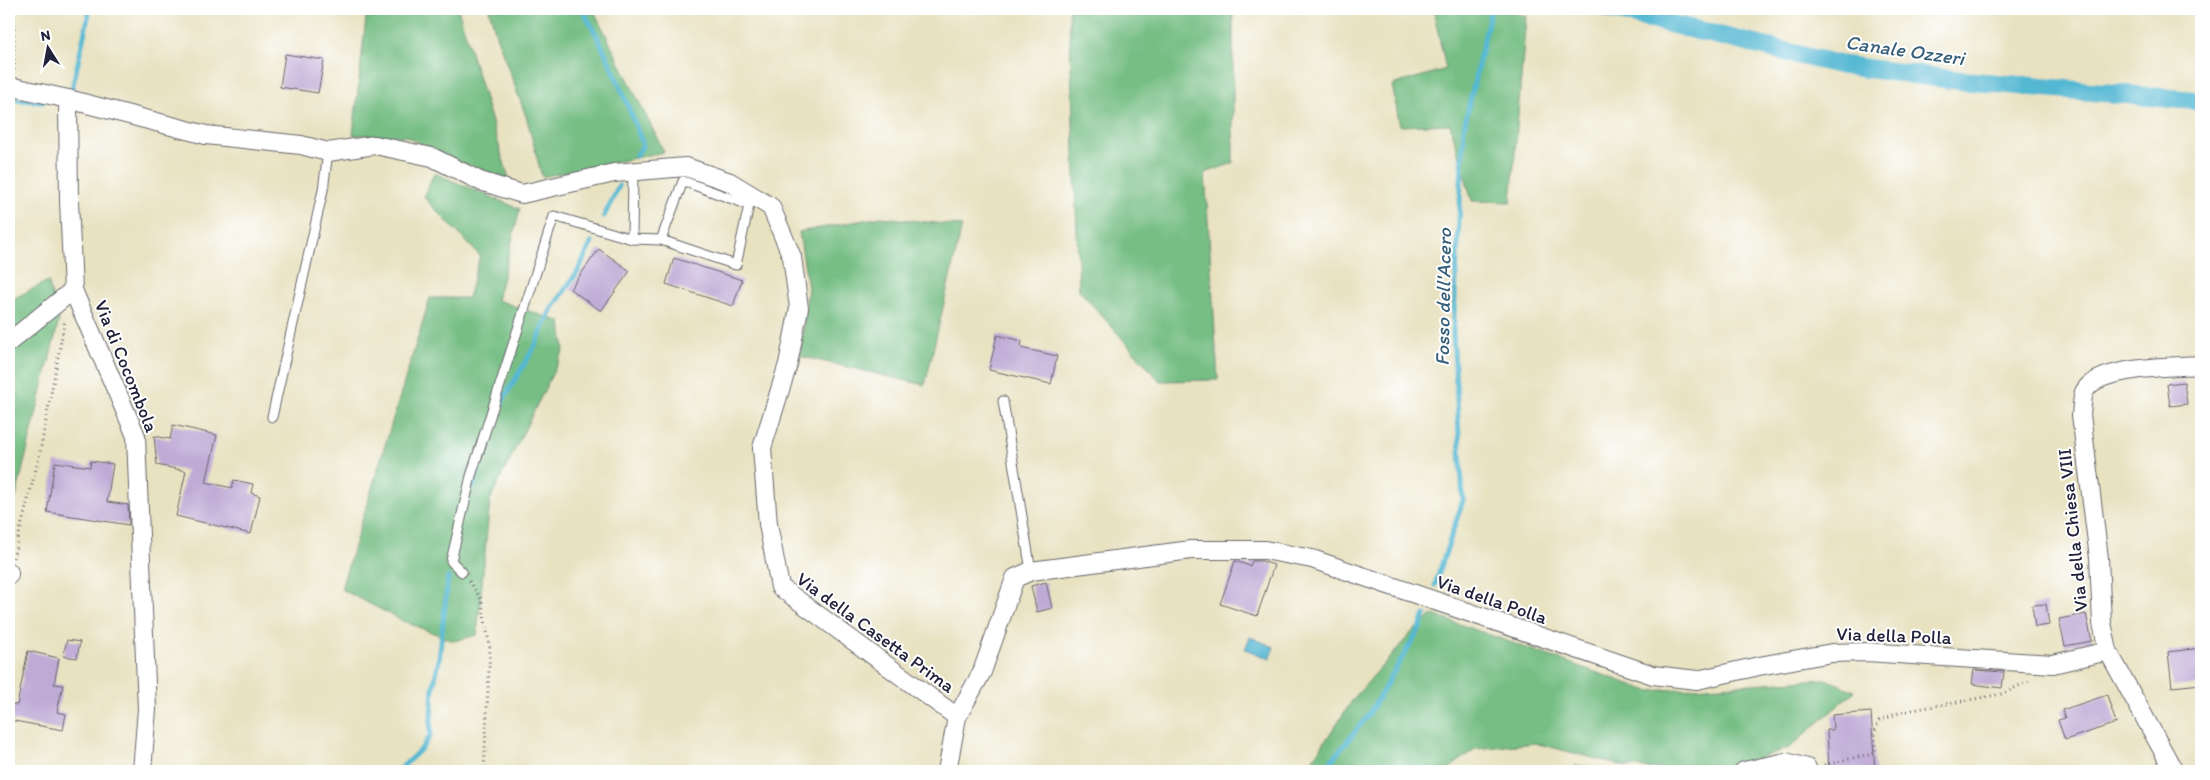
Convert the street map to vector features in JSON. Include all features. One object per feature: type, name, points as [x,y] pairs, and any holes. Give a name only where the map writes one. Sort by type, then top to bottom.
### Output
[{"type":"street","points":[[12,86],[68,99]]},
{"type":"street","name":"Via della Casetta Prima","points":[[68,99],[206,135],[301,145],[328,152],[375,145],[432,157],[480,181],[522,194],[614,173],[686,168],[730,182],[771,207],[792,257],[798,308],[788,364],[762,448],[768,524],[780,587],[957,717]]},
{"type":"street","name":"Via di Cocombola","points":[[68,99],[69,201],[73,290],[136,436],[146,709],[142,771]]},
{"type":"street","points":[[9,342],[73,290]]},
{"type":"street","name":"Via della Chiesa VIII","points":[[2174,771],[2108,651],[2102,623],[2099,558],[2081,415],[2084,392],[2096,379],[2113,373],[2201,365]]},
{"type":"street","name":"Via della Polla","points":[[947,771],[957,717],[982,672],[1014,578],[1031,571],[1191,550],[1265,550],[1312,559],[1653,675],[1697,680],[1759,666],[1832,653],[1866,652],[2053,664],[2108,651]]},
{"type":"street","points":[[1744,771],[1786,762],[1808,770]]},
{"type":"lane","points":[[272,417],[323,190],[328,152]]},
{"type":"lane","points":[[632,239],[633,172]]},
{"type":"lane","points":[[462,572],[451,561],[470,476],[554,216],[632,239],[661,240],[736,265],[749,205],[684,181],[661,240]]},
{"type":"lane","points":[[1003,400],[1031,571]]},
{"type":"path","points":[[12,86],[14,9]]},
{"type":"path","points":[[9,573],[39,457],[64,324],[73,290]]},
{"type":"path","points":[[462,572],[481,599],[490,648],[484,771]]},
{"type":"path","points":[[1808,770],[1875,753],[1874,731],[1879,721],[1901,712],[2002,694],[2029,682],[2053,664]]},
{"type":"green space","points":[[367,9],[458,9],[509,179],[462,163],[405,136],[353,135]]},
{"type":"green space","points":[[489,9],[593,9],[664,152],[542,177],[527,119],[497,38]]},
{"type":"green space","points":[[1069,9],[1233,9],[1233,163],[1205,173],[1218,380],[1160,381],[1079,290]]},
{"type":"green space","points":[[1433,9],[1499,9],[1526,16],[1511,202],[1472,201],[1450,124],[1400,126],[1392,85],[1446,69]]},
{"type":"green space","points":[[434,173],[520,209],[497,300],[561,322],[564,350],[490,500],[477,635],[454,641],[403,621],[341,589],[430,298],[468,298],[480,256],[424,197]]},
{"type":"green space","points":[[881,217],[962,226],[925,385],[800,356],[808,288],[799,232]]},
{"type":"green space","points":[[48,281],[59,320],[9,525],[9,301]]},
{"type":"green space","points":[[1433,615],[1649,691],[1825,679],[1855,691],[1789,748],[1719,771],[1682,771],[1624,766],[1535,743],[1475,749],[1446,771],[1305,771],[1354,698],[1413,631]]},
{"type":"green space","points":[[1576,765],[1624,771],[1575,771]]},
{"type":"water","points":[[1250,637],[1274,647],[1270,659],[1245,649]]},
{"type":"building","points":[[285,54],[324,60],[318,93],[280,87]]},
{"type":"building","points":[[599,249],[630,271],[601,311],[570,289]]},
{"type":"building","points":[[674,258],[742,280],[733,306],[666,284]]},
{"type":"building","points":[[997,335],[1022,341],[1021,348],[1057,356],[1051,384],[989,370]]},
{"type":"building","points":[[2184,382],[2187,404],[2170,406],[2167,384]]},
{"type":"building","points":[[173,425],[217,435],[206,482],[232,488],[234,480],[253,484],[251,493],[260,496],[251,534],[176,516],[186,471],[157,465],[154,436],[170,439]]},
{"type":"building","points":[[91,461],[113,464],[107,502],[128,505],[129,525],[47,512],[55,462],[90,467]]},
{"type":"building","points":[[1235,561],[1250,566],[1252,561],[1262,561],[1274,565],[1257,616],[1220,604]]},
{"type":"building","points":[[1046,582],[1052,608],[1037,612],[1031,586]]},
{"type":"building","points":[[2046,604],[2049,625],[2035,627],[2032,605]]},
{"type":"building","points":[[2086,614],[2092,641],[2065,646],[2059,619]]},
{"type":"building","points":[[67,640],[80,642],[77,658],[63,656]]},
{"type":"building","points":[[2201,648],[2201,684],[2172,687],[2168,652]]},
{"type":"building","points":[[28,651],[59,658],[54,684],[63,685],[57,712],[66,714],[63,730],[9,720],[9,704],[17,705]]},
{"type":"building","points":[[1974,670],[2004,672],[2002,688],[1972,684]]},
{"type":"building","points":[[2107,695],[2116,723],[2065,740],[2058,720],[2065,718],[2062,710]]},
{"type":"building","points":[[1871,712],[1875,771],[1829,771],[1827,730],[1833,730],[1832,715]]},
{"type":"waterway","points":[[72,89],[90,9]]},
{"type":"waterway","points":[[582,9],[608,59],[643,145],[636,156]]},
{"type":"waterway","name":"Fosso dell'Acero","points":[[1435,585],[1463,500],[1453,334],[1464,127],[1491,9]]},
{"type":"waterway","name":"Canale Ozzeri","points":[[1609,9],[1841,65],[1956,80],[2201,101]]},
{"type":"waterway","points":[[9,99],[43,102]]},
{"type":"waterway","points":[[604,216],[619,186]]},
{"type":"waterway","points":[[473,487],[488,438],[503,400],[535,346],[550,312],[578,271],[592,242]]},
{"type":"waterway","points":[[398,771],[422,748],[430,736],[433,688],[439,660],[448,577]]},
{"type":"waterway","name":"Fosso dell'Acero","points":[[1323,771],[1367,717],[1420,628],[1425,615]]}]
